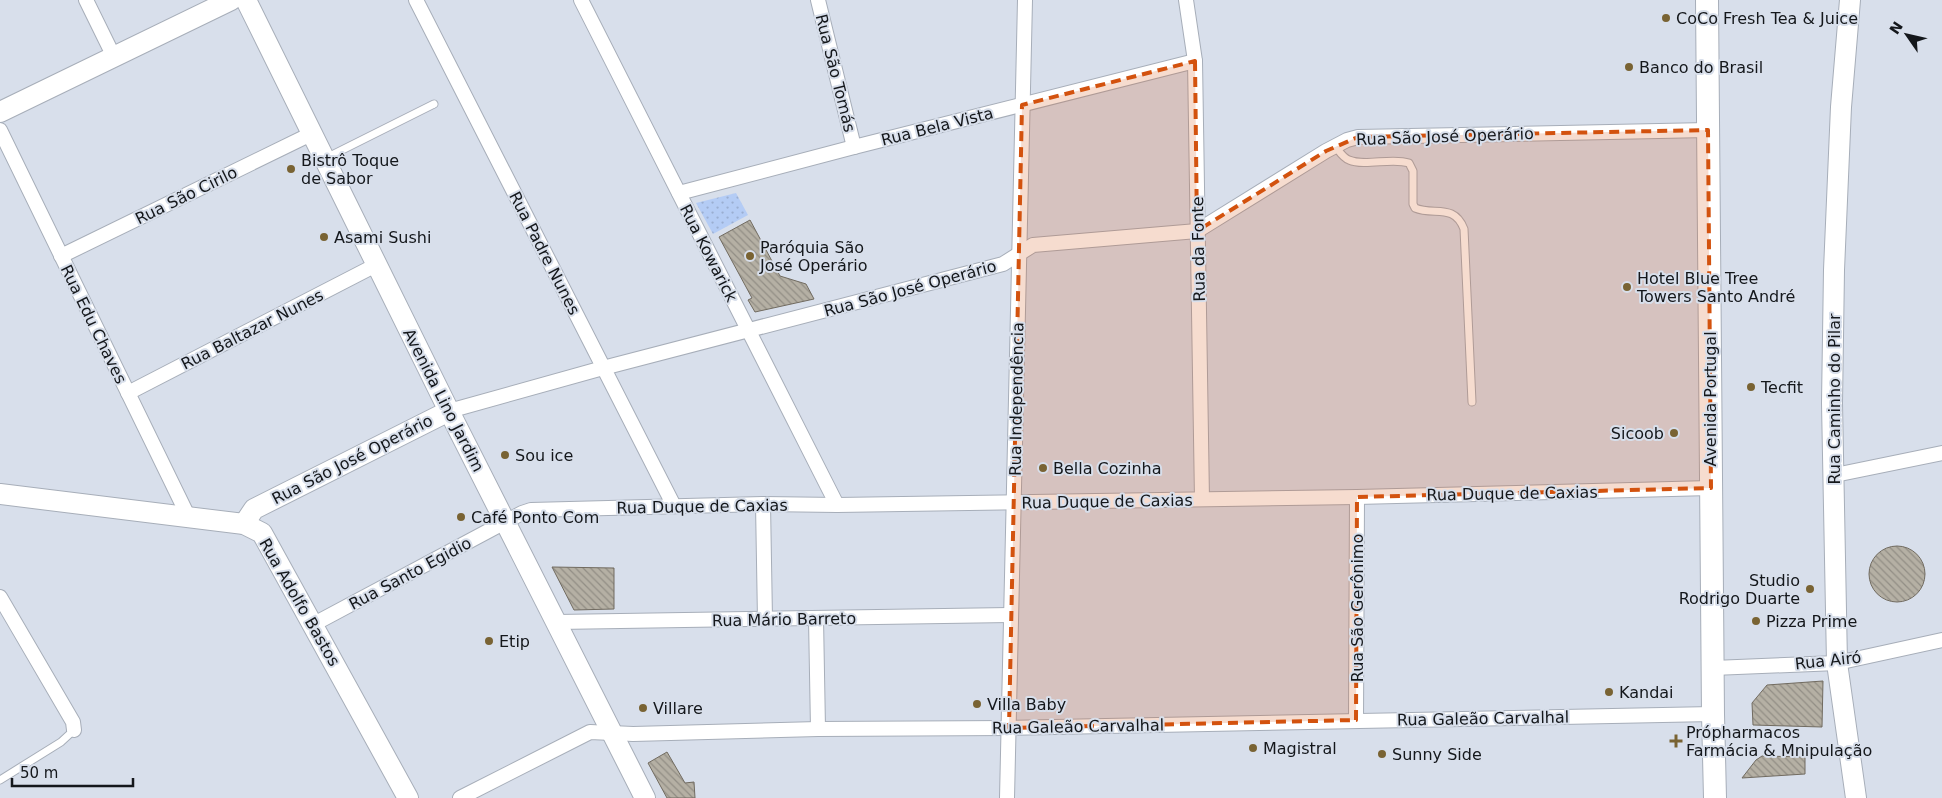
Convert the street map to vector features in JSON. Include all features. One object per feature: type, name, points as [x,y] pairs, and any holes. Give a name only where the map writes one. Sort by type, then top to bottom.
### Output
[{"type":"main road","points":[[0,112],[231,0]]},
{"type":"main road","name":"Avenida Lino Jardim","points":[[246,0],[376,265],[645,798]]},
{"type":"main road","name":"Avenida Portugal","points":[[1707,0],[1712,668],[1715,798]]},
{"type":"main road","name":"Rua Caminho do Pilar","points":[[1850,0],[1841,107],[1834,270],[1832,403],[1835,475],[1837,663],[1856,798]]},
{"type":"main road","name":"Rua São José Operário","points":[[244,524],[254,509],[449,411]]},
{"type":"main road","name":"Rua Adolfo Bastos","points":[[0,494],[244,524],[262,533],[314,624],[408,798]]},
{"type":"street","points":[[86,0],[114,56]]},
{"type":"street","name":"Rua Padre Nunes","points":[[416,0],[674,506]]},
{"type":"street","name":"Rua Kowarick","points":[[581,0],[837,505]]},
{"type":"street","name":"Rua São Tomás","points":[[818,0],[854,147]]},
{"type":"street","name":"Rua Independência","points":[[1007,798],[1025,0]]},
{"type":"street","name":"Rua da Fonte","points":[[1186,0],[1195,61],[1202,499]]},
{"type":"street","name":"Rua Bela Vista","points":[[679,193],[1195,61]]},
{"type":"street","name":"Rua Edu Chaves","points":[[0,130],[189,518]]},
{"type":"street","name":"Rua São José Operário","points":[[449,411],[603,368],[1003,264],[1034,244],[1197,231],[1334,146],[1358,137],[1708,130]]},
{"type":"street","name":"Rua São Cirilo","points":[[61,256],[311,134]]},
{"type":"street","name":"Rua Baltazar Nunes","points":[[128,393],[376,265]]},
{"type":"street","points":[[1835,475],[1942,453]]},
{"type":"street","name":"Rua Duque de Caxias","points":[[506,522],[531,510],[763,504],[837,505],[1357,497],[1711,488]]},
{"type":"street","name":"Rua São Gerônimo","points":[[1356,720],[1357,497]]},
{"type":"street","points":[[763,504],[765,619]]},
{"type":"street","name":"Rua Santo Egidio","points":[[314,624],[506,522]]},
{"type":"street","points":[[0,597],[73,722],[74,730]]},
{"type":"street","name":"Rua Mário Barreto","points":[[557,622],[1010,615]]},
{"type":"street","points":[[816,618],[818,729]]},
{"type":"street","name":"Rua Airó","points":[[1712,668],[1837,663],[1942,640]]},
{"type":"street","name":"Rua Galeão Carvalhal","points":[[460,798],[590,732],[633,734],[818,729],[1009,728],[1713,714]]},
{"type":"lane","points":[[324,159],[434,104]]},
{"type":"lane","points":[[1334,146],[1344,157],[1354,161],[1404,161],[1409,163],[1413,171],[1413,204],[1415,208],[1446,211],[1461,222],[1464,229],[1472,402]]},
{"type":"lane","points":[[0,780],[61,742],[74,730]]},
{"type":"highlighted area","points":[[1195,61],[1197,231],[1326,151],[1358,137],[1708,130],[1711,488],[1357,497],[1356,720],[1009,728],[1022,105]]},
{"type":"shaded area","points":[[736,193],[748,215],[713,234],[696,203]]},
{"type":"building","name":"Paróquia São José Operário","points":[[750,220],[780,276],[806,284],[814,299],[755,312],[748,300],[752,298],[719,237]]},
{"type":"building","points":[[1891,546],[1903,546],[1913,550],[1921,558],[1925,574],[1921,590],[1913,598],[1903,602],[1891,602],[1881,598],[1873,590],[1869,580],[1869,568],[1873,558],[1881,550]]},
{"type":"building","points":[[552,567],[614,568],[614,609],[574,610]]},
{"type":"building","points":[[1823,681],[1822,727],[1753,725],[1752,703],[1767,685]]},
{"type":"building","points":[[667,752],[685,783],[694,782],[695,798],[667,798],[648,763]]},
{"type":"building","points":[[1762,756],[1805,757],[1805,774],[1742,778],[1756,760]]},
{"type":"place","name":"CoCo Fresh Tea & Juice","points":[[1666,18]]},
{"type":"place","name":"Banco do Brasil","points":[[1629,67]]},
{"type":"place","name":"Bistrô Toque de Sabor","points":[[291,169]]},
{"type":"place","name":"Asami Sushi","points":[[324,237]]},
{"type":"place","name":"Paróquia São José Operário","points":[[750,256]]},
{"type":"place","name":"Hotel Blue Tree Towers Santo André","points":[[1627,287]]},
{"type":"place","name":"Tecfit","points":[[1751,387]]},
{"type":"place","name":"Sicoob","points":[[1674,433]]},
{"type":"place","name":"Sou ice","points":[[505,455]]},
{"type":"place","name":"Bella Cozinha","points":[[1043,468]]},
{"type":"place","name":"Café Ponto Com","points":[[461,517]]},
{"type":"place","name":"Studio Rodrigo Duarte","points":[[1810,589]]},
{"type":"place","name":"Pizza Prime","points":[[1756,621]]},
{"type":"place","name":"Etip","points":[[489,641]]},
{"type":"place","name":"Kandai","points":[[1609,692]]},
{"type":"place","name":"Villa Baby","points":[[977,704]]},
{"type":"place","name":"Villare","points":[[643,708]]},
{"type":"place","name":"Própharmacos Farmácia & Mnipulação","points":[[1676,741]]},
{"type":"place","name":"Magistral","points":[[1253,748]]},
{"type":"place","name":"Sunny Side","points":[[1382,754]]}]
